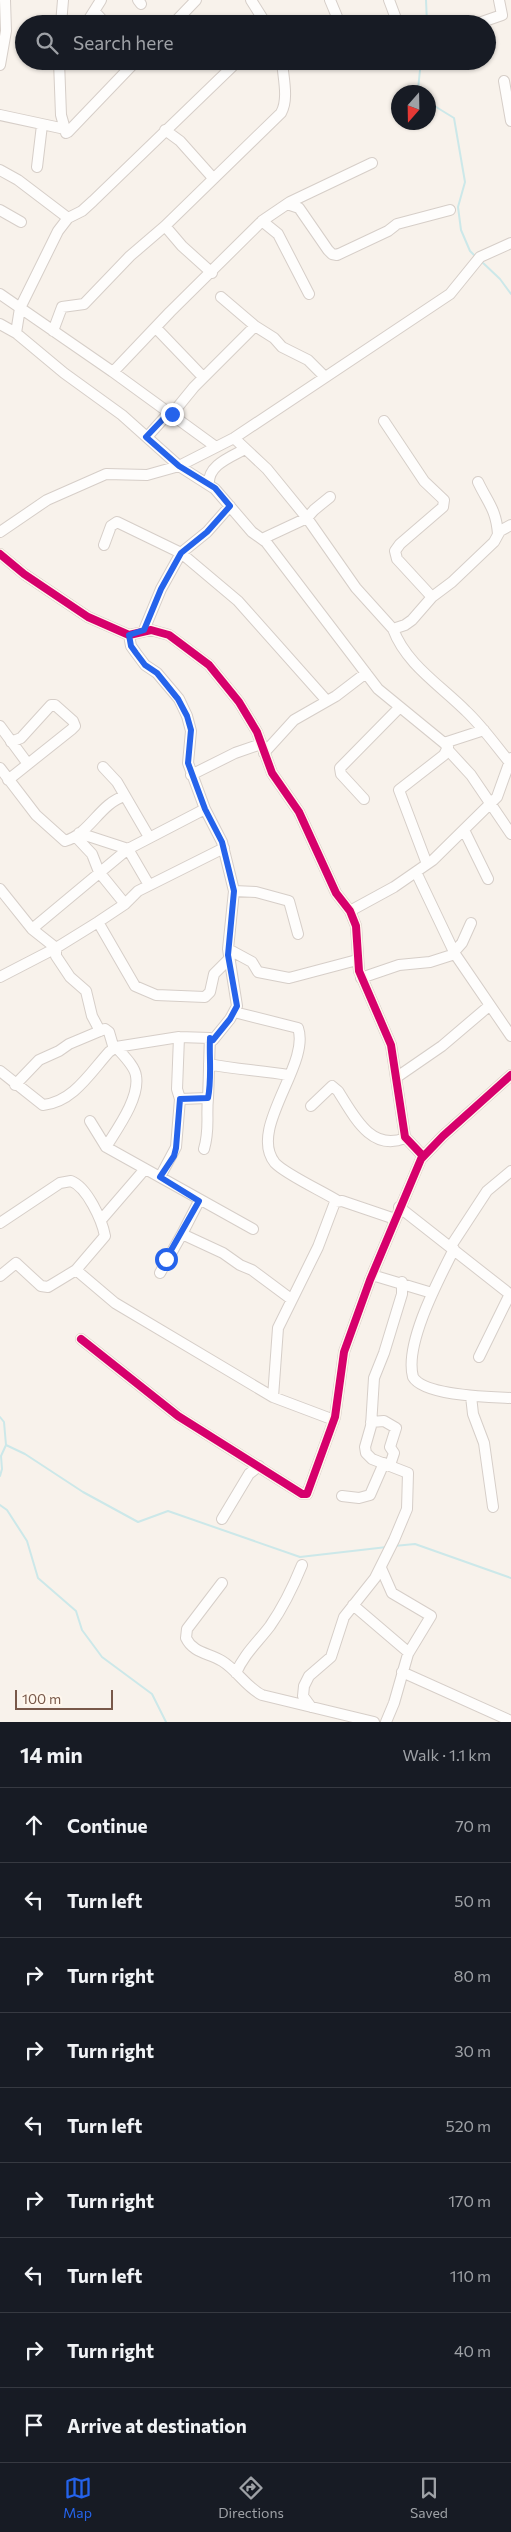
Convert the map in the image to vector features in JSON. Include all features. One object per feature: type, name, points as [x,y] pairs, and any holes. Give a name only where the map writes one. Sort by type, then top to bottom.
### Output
[{"type":"street","points":[[0,65],[6,31],[5,0]]},
{"type":"street","points":[[62,15],[63,0]]},
{"type":"street","points":[[93,15],[102,0]]},
{"type":"street","points":[[182,15],[196,0]]},
{"type":"street","points":[[251,0],[260,15]]},
{"type":"street","points":[[330,0],[336,15]]},
{"type":"street","points":[[389,0],[395,15]]},
{"type":"street","points":[[496,17],[502,15],[499,0]]},
{"type":"street","points":[[95,12],[98,15]]},
{"type":"street","points":[[60,70],[62,115],[66,133],[78,123],[128,70]]},
{"type":"street","points":[[16,333],[20,308],[49,246],[68,218],[82,211],[228,70]]},
{"type":"street","points":[[52,331],[62,307],[84,304],[130,256],[165,226],[284,107],[282,70]]},
{"type":"street","points":[[504,82],[511,121]]},
{"type":"street","points":[[0,115],[65,129]]},
{"type":"street","points":[[36,167],[42,125]]},
{"type":"street","points":[[165,130],[180,140],[213,178]]},
{"type":"street","points":[[114,372],[262,222],[287,204],[372,163]]},
{"type":"street","points":[[0,170],[18,180],[68,218]]},
{"type":"street","points":[[287,204],[299,208],[328,250],[332,254],[337,255],[388,231],[397,224],[450,210]]},
{"type":"street","points":[[0,210],[21,222]]},
{"type":"street","points":[[262,222],[278,234],[309,294]]},
{"type":"street","points":[[165,226],[182,246],[212,273]]},
{"type":"street","points":[[0,532],[47,500],[106,474],[147,474],[179,466],[234,438],[450,294],[482,256],[511,243]]},
{"type":"street","points":[[0,294],[114,372],[216,447]]},
{"type":"street","points":[[221,297],[255,326],[274,338],[292,353],[308,360],[325,377]]},
{"type":"street","points":[[0,324],[16,333],[64,373],[122,415],[179,466],[209,485],[252,532],[262,539],[378,689],[446,746],[471,775],[511,834]]},
{"type":"street","points":[[146,437],[165,417],[172,414],[203,377],[255,326]]},
{"type":"street","points":[[156,328],[203,377]]},
{"type":"street","points":[[384,421],[424,481],[444,500],[443,507],[400,544],[395,551],[397,559],[432,597]]},
{"type":"street","points":[[234,438],[267,469],[307,518],[356,588],[393,628],[400,646],[411,660],[484,730],[510,761],[500,790],[490,805],[464,830],[416,872],[350,911]]},
{"type":"street","points":[[209,485],[209,478],[213,469],[246,449]]},
{"type":"street","points":[[478,482],[492,504],[498,534]]},
{"type":"street","points":[[262,539],[307,518],[330,497]]},
{"type":"street","points":[[144,630],[161,589],[181,553],[207,532],[230,506]]},
{"type":"street","points":[[104,545],[111,526],[117,522],[181,553],[238,601],[328,701]]},
{"type":"street","points":[[393,628],[405,625],[412,620],[432,597],[452,582],[494,542],[498,534],[511,525]]},
{"type":"street","points":[[0,554],[24,574],[71,607],[129,635],[144,630],[169,635],[209,665],[239,702],[263,749],[276,780],[299,812],[336,893],[350,911],[356,932],[356,960],[361,978],[388,1036],[397,1077],[400,1121],[405,1138],[423,1156]]},
{"type":"street","points":[[0,1072],[43,1106],[48,1105],[71,1095],[108,1052],[115,1048],[179,1037],[210,1038],[213,1040],[234,1012],[237,998],[228,954],[234,891],[228,872],[224,848],[191,774],[188,757],[191,730],[187,716],[178,699],[157,673],[145,665],[136,653],[131,646],[129,635]]},
{"type":"street","points":[[191,774],[235,753],[263,749],[294,720],[328,701],[366,673]]},
{"type":"street","points":[[8,780],[72,730],[73,721],[55,705],[51,705],[22,738],[10,742]]},
{"type":"street","points":[[364,799],[341,774],[340,768],[399,708]]},
{"type":"street","points":[[0,726],[28,764]]},
{"type":"street","points":[[426,864],[399,790],[446,746],[484,730]]},
{"type":"street","points":[[103,767],[111,774],[149,837]]},
{"type":"street","points":[[0,768],[36,815],[60,839],[65,841],[78,835],[110,803],[125,796]]},
{"type":"street","points":[[32,929],[128,849],[205,809]]},
{"type":"street","points":[[464,830],[488,879]]},
{"type":"street","points":[[78,835],[128,849],[149,886]]},
{"type":"street","points":[[78,835],[92,854],[99,872],[125,904]]},
{"type":"street","points":[[0,977],[56,948],[125,904],[133,896],[149,886],[224,848]]},
{"type":"street","points":[[416,872],[454,953],[511,1036]]},
{"type":"street","points":[[0,889],[32,929],[56,948]]},
{"type":"street","points":[[234,891],[256,892],[289,901],[298,934]]},
{"type":"street","points":[[98,922],[135,986],[156,995],[205,996],[210,992],[214,974],[228,954]]},
{"type":"street","points":[[361,978],[404,963],[427,962],[454,953],[462,943],[471,923]]},
{"type":"street","points":[[56,948],[56,956],[70,977],[86,991],[92,1016],[100,1031]]},
{"type":"street","points":[[228,954],[252,962],[258,972],[289,978],[356,960]]},
{"type":"street","points":[[397,1077],[442,1046],[489,1006]]},
{"type":"street","points":[[234,1012],[298,1028],[301,1039],[296,1061],[288,1076],[269,1132],[267,1148],[277,1165],[338,1201],[395,1219]]},
{"type":"street","points":[[15,1085],[39,1060],[69,1044],[105,1029],[109,1032],[115,1048],[136,1074],[136,1082],[129,1108],[106,1147]]},
{"type":"street","points":[[160,1177],[174,1156],[176,1148],[180,1099],[177,1089],[179,1037]]},
{"type":"street","points":[[204,1149],[209,1128],[210,1038]]},
{"type":"street","points":[[209,1064],[233,1069],[266,1070],[288,1076]]},
{"type":"street","points":[[81,1339],[178,1416],[302,1494],[307,1494],[334,1420],[344,1352],[399,1207],[423,1156],[511,1075]]},
{"type":"street","points":[[311,1106],[332,1086],[338,1090],[370,1136],[389,1142],[405,1138]]},
{"type":"street","points":[[180,1099],[208,1098]]},
{"type":"street","points":[[90,1121],[106,1147],[199,1201],[253,1229]]},
{"type":"street","points":[[101,1220],[145,1169]]},
{"type":"street","points":[[511,1170],[487,1190],[453,1248],[432,1293],[412,1359],[413,1377],[421,1384],[453,1394],[511,1398]]},
{"type":"street","points":[[0,1223],[60,1183],[68,1181],[80,1188],[101,1220],[105,1236],[76,1270],[46,1288],[16,1263],[0,1276]]},
{"type":"street","points":[[160,1273],[199,1201]]},
{"type":"street","points":[[273,1397],[278,1328],[318,1247],[334,1205],[338,1201]]},
{"type":"street","points":[[399,1207],[510,1294],[479,1357]]},
{"type":"street","points":[[182,1234],[223,1253],[240,1265],[252,1270],[291,1299]]},
{"type":"street","points":[[76,1270],[115,1303],[273,1397],[334,1420]]},
{"type":"street","points":[[372,1274],[432,1293]]},
{"type":"street","points":[[311,1707],[303,1696],[307,1680],[331,1657],[343,1620],[381,1568],[407,1509],[409,1497],[408,1473],[372,1459],[366,1452],[365,1447],[371,1422],[374,1378],[384,1353],[402,1294],[402,1282]]},
{"type":"street","points":[[471,1396],[473,1414],[484,1443],[493,1507]]},
{"type":"street","points":[[342,1496],[359,1498],[370,1495],[394,1454],[390,1447],[396,1428],[384,1422],[371,1422]]},
{"type":"street","points":[[222,1519],[249,1474],[259,1466]]},
{"type":"street","points":[[236,1673],[244,1657],[269,1627],[289,1598],[302,1564]]},
{"type":"street","points":[[381,1568],[392,1592],[431,1616],[408,1652],[394,1703],[386,1722]]},
{"type":"street","points":[[222,1583],[190,1623],[186,1638],[196,1649],[224,1662],[253,1690],[262,1695],[374,1722]]},
{"type":"street","points":[[353,1605],[408,1652]]},
{"type":"street","points":[[402,1672],[511,1721]]},
{"type":"waterway","points":[[426,0],[427,15]]},
{"type":"waterway","points":[[418,85],[420,70]]},
{"type":"waterway","points":[[436,107],[454,118],[465,182],[458,207],[461,230],[470,251],[475,256]]},
{"type":"waterway","points":[[481,261],[500,279],[511,294]]},
{"type":"waterway","points":[[0,1417],[4,1422],[6,1445],[1,1456],[2,1469],[0,1476]]},
{"type":"waterway","points":[[6,1445],[25,1454],[83,1492],[138,1522],[168,1511],[300,1557],[387,1547]]},
{"type":"waterway","points":[[0,1505],[7,1510],[27,1541],[38,1578],[76,1611],[82,1630],[102,1657],[152,1694],[166,1722]]},
{"type":"waterway","points":[[394,1546],[415,1544],[511,1578]]},
{"type":"cycle path","points":[[0,554],[24,574],[88,617],[129,635],[151,630],[169,635],[209,665],[239,702],[257,732],[272,773],[299,812],[336,893],[350,911],[356,926],[359,971],[391,1045],[405,1137],[423,1156]]},
{"type":"cycle path","points":[[81,1339],[178,1416],[302,1494],[307,1494],[335,1417],[344,1352],[370,1280],[421,1159],[443,1136],[511,1075]]},
{"type":"route","points":[[166,1259],[182,1234],[199,1201],[160,1177],[174,1156],[180,1099],[208,1098],[210,1085],[208,1052],[210,1038],[213,1040],[230,1019],[237,1006],[228,955],[235,897],[222,842],[205,809],[188,763],[190,724],[178,699],[157,673],[145,665],[131,646],[129,635],[144,630],[161,589],[181,553],[207,532],[230,506],[215,488],[179,466],[146,437],[167,415],[172,414]]}]
